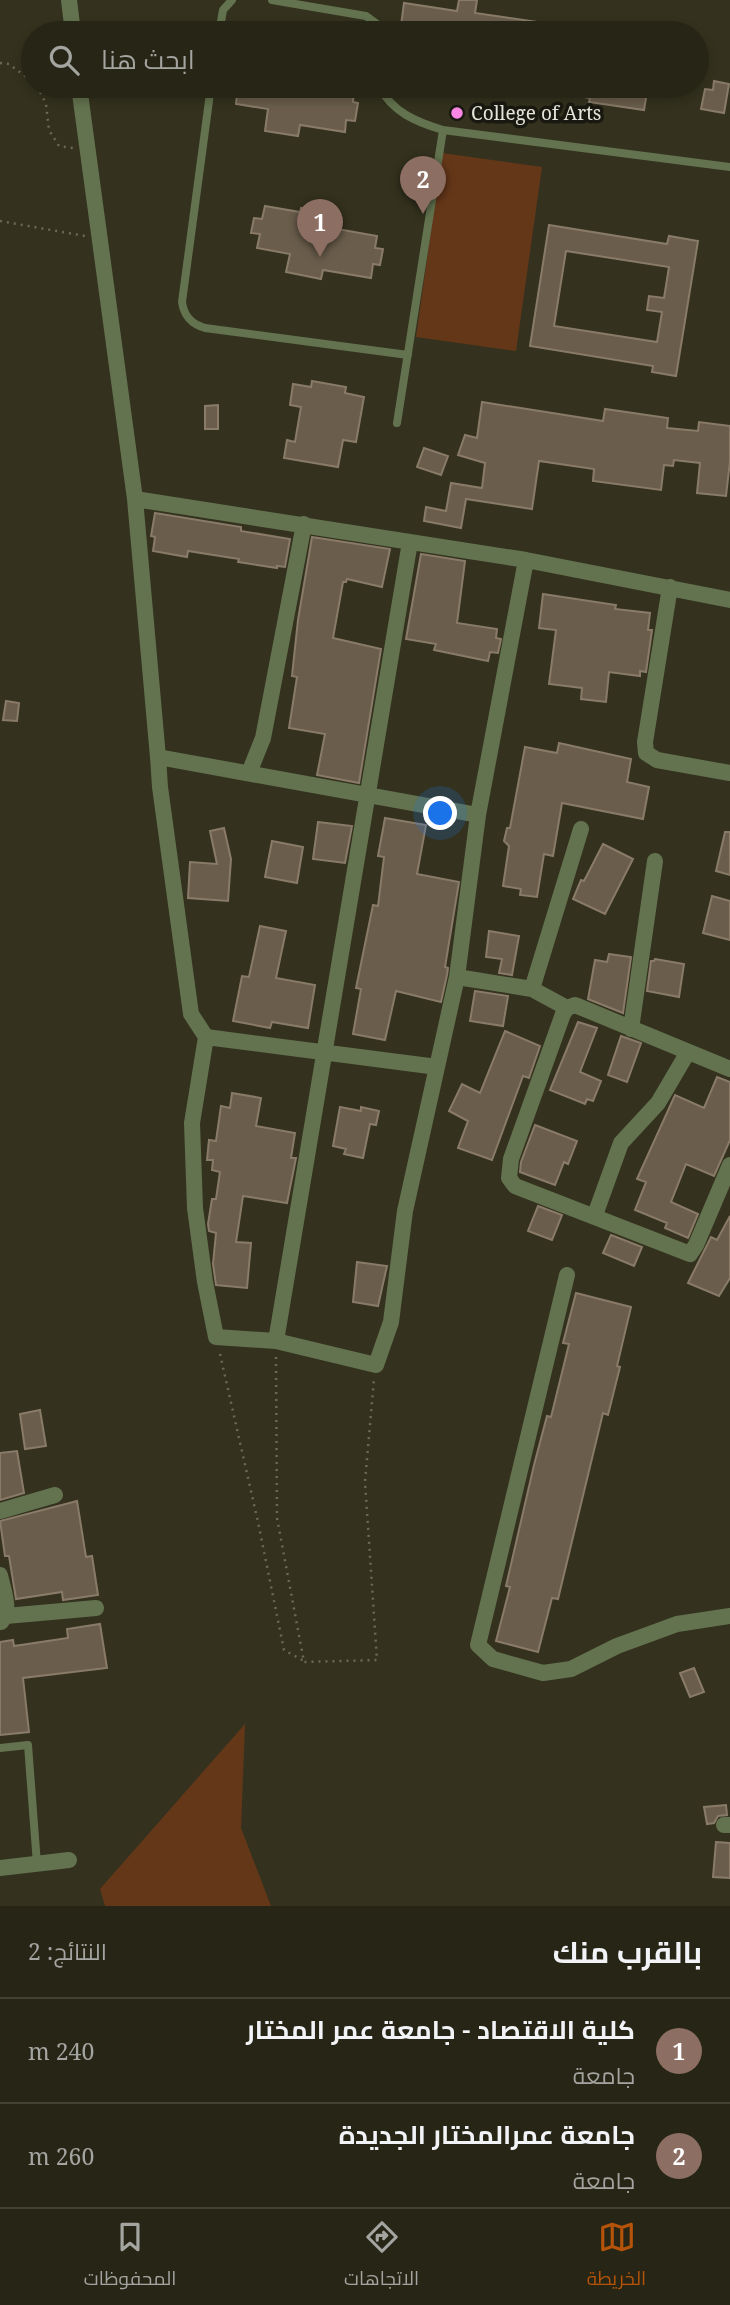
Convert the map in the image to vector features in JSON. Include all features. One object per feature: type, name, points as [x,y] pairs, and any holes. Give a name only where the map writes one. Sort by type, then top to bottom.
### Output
[{"type":"street","points":[[69,0],[72,21]]},
{"type":"street","points":[[80,98],[135,499],[160,787],[191,1014],[206,1037],[192,1123],[195,1208],[216,1337],[276,1340],[376,1365],[391,1322],[405,1211],[457,977],[478,815],[526,560]]},
{"type":"street","points":[[135,499],[526,560],[730,600]]},
{"type":"street","points":[[249,773],[263,738],[304,524]]},
{"type":"street","points":[[276,1340],[410,542]]},
{"type":"street","points":[[670,587],[645,742],[646,752],[657,760],[730,773]]},
{"type":"street","points":[[158,757],[478,815]]},
{"type":"street","points":[[531,989],[581,829]]},
{"type":"street","points":[[631,1029],[655,861]]},
{"type":"street","points":[[457,977],[531,989],[567,1008],[575,1006],[730,1069]]},
{"type":"street","points":[[567,1008],[511,1159],[509,1178],[515,1186],[690,1254],[730,1165]]},
{"type":"street","points":[[206,1037],[437,1067]]},
{"type":"street","points":[[595,1215],[621,1143],[658,1103],[688,1052]]},
{"type":"street","points":[[567,1275],[478,1645],[493,1659],[543,1673],[572,1669],[617,1646],[677,1624],[730,1616]]},
{"type":"street","points":[[0,1511],[55,1495]]},
{"type":"street","points":[[0,1575],[7,1606],[3,1619],[96,1608]]},
{"type":"street","points":[[0,1868],[69,1860]]},
{"type":"lane","points":[[221,21],[223,10],[232,0]]},
{"type":"lane","points":[[275,0],[366,16],[373,21]]},
{"type":"lane","points":[[209,98],[182,302],[186,316],[191,322],[205,328],[408,355]]},
{"type":"lane","points":[[387,98],[398,111],[443,130],[730,167]]},
{"type":"lane","points":[[397,424],[443,130]]},
{"type":"lane","points":[[0,1748],[29,1745],[37,1864]]},
{"type":"path","points":[[0,63],[9,64],[21,73]]},
{"type":"path","points":[[43,98],[49,130],[59,146],[87,150]]},
{"type":"path","points":[[0,221],[99,238]]},
{"type":"path","points":[[216,1337],[284,1650],[304,1662],[377,1660],[365,1482],[376,1365]]},
{"type":"path","points":[[276,1340],[277,1518],[304,1662]]},
{"type":"shaded area","points":[[442,153],[542,167],[516,351],[416,337]]},
{"type":"shaded area","points":[[245,1724],[241,1828],[271,1906],[105,1906],[100,1889]]},
{"type":"building","points":[[459,0],[477,0],[475,13],[531,21],[402,21],[404,3],[457,11]]},
{"type":"building","points":[[714,81],[729,84],[724,113],[701,109],[703,98],[709,98],[709,90],[713,90]]},
{"type":"building","points":[[237,98],[353,98],[353,102],[358,103],[355,121],[346,120],[345,132],[300,125],[298,136],[265,131],[268,109],[236,104]]},
{"type":"building","points":[[590,98],[646,98],[644,110],[589,102]]},
{"type":"building","points":[[265,206],[300,212],[301,208],[329,213],[326,227],[377,236],[375,248],[383,249],[380,265],[373,264],[371,278],[323,270],[321,279],[286,272],[290,254],[257,248],[260,234],[251,233],[254,218],[262,219]]},
{"type":"building","points":[[549,225],[667,244],[669,236],[698,241],[676,376],[652,372],[653,366],[530,346]],"holes":[[[566,251],[669,267],[664,298],[649,296],[647,310],[662,312],[657,342],[554,326]]]},
{"type":"building","points":[[312,381],[346,387],[345,393],[364,397],[356,442],[343,440],[338,467],[284,458],[287,440],[295,442],[301,407],[290,405],[293,384],[311,387]]},
{"type":"building","points":[[482,402],[603,421],[605,409],[668,418],[667,428],[698,431],[699,422],[730,426],[726,496],[697,493],[700,463],[674,460],[673,466],[664,465],[661,490],[593,481],[594,469],[539,461],[532,509],[466,499],[461,528],[424,521],[426,507],[446,511],[451,483],[482,488],[485,463],[458,455],[465,435],[477,438]]},
{"type":"building","points":[[218,405],[218,429],[205,429],[205,406]]},
{"type":"building","points":[[424,448],[448,456],[441,475],[417,467]]},
{"type":"building","points":[[155,513],[241,527],[241,531],[290,539],[285,567],[238,562],[239,559],[188,551],[187,557],[153,551],[155,537],[151,536]]},
{"type":"building","points":[[312,537],[390,549],[382,587],[347,579],[343,582],[333,638],[381,649],[359,783],[317,775],[325,734],[289,728],[297,677],[292,676],[298,620]]},
{"type":"building","points":[[421,554],[465,561],[457,623],[497,629],[496,638],[501,639],[498,653],[490,652],[488,661],[434,650],[436,644],[406,639]]},
{"type":"building","points":[[543,594],[616,605],[615,609],[650,613],[648,630],[652,630],[646,672],[640,671],[640,676],[609,672],[606,702],[581,699],[582,688],[549,684],[556,630],[539,628]]},
{"type":"building","points":[[6,701],[19,703],[17,721],[3,720]]},
{"type":"building","points":[[559,743],[631,759],[627,782],[649,787],[643,819],[562,803],[553,856],[544,854],[537,897],[520,895],[521,889],[503,886],[509,846],[504,841],[507,828],[510,828],[525,747],[557,753]]},
{"type":"building","points":[[385,818],[426,825],[417,874],[459,882],[441,1002],[396,991],[385,1040],[353,1034],[361,989],[356,988],[373,905],[378,906],[384,857],[378,856]]},
{"type":"building","points":[[318,822],[352,826],[345,863],[313,859]]},
{"type":"building","points":[[224,828],[231,859],[228,901],[188,898],[190,862],[217,864],[210,831]]},
{"type":"building","points":[[725,832],[730,832],[730,875],[716,871]]},
{"type":"building","points":[[272,841],[303,847],[297,883],[265,877]]},
{"type":"building","points":[[603,844],[633,859],[605,914],[573,899]]},
{"type":"building","points":[[712,896],[730,901],[730,940],[703,933]]},
{"type":"building","points":[[260,926],[286,931],[276,978],[315,985],[308,1028],[272,1022],[270,1028],[233,1021],[242,976],[249,977]]},
{"type":"building","points":[[489,931],[519,936],[512,975],[499,973],[502,959],[486,957]]},
{"type":"building","points":[[609,954],[631,957],[623,1013],[588,999],[595,960],[607,962]]},
{"type":"building","points":[[655,959],[684,964],[679,997],[647,991],[651,961]]},
{"type":"building","points":[[475,991],[508,996],[503,1026],[470,1021]]},
{"type":"building","points":[[578,1022],[597,1028],[580,1072],[601,1081],[593,1101],[587,1099],[585,1104],[550,1090]]},
{"type":"building","points":[[505,1031],[540,1046],[529,1078],[523,1076],[492,1160],[458,1148],[468,1121],[449,1111],[462,1084],[480,1093]]},
{"type":"building","points":[[621,1036],[641,1043],[627,1082],[608,1075]]},
{"type":"building","points":[[717,1077],[730,1082],[730,1140],[714,1176],[686,1164],[671,1202],[698,1214],[688,1238],[665,1228],[667,1223],[635,1210],[646,1182],[637,1179],[675,1095],[704,1108]]},
{"type":"building","points":[[232,1093],[261,1098],[256,1126],[295,1133],[291,1158],[296,1158],[287,1203],[243,1196],[236,1242],[251,1243],[247,1288],[216,1285],[213,1264],[216,1233],[209,1231],[208,1224],[212,1199],[216,1199],[220,1172],[212,1170],[213,1160],[207,1160],[209,1140],[216,1141],[221,1106],[230,1108]]},
{"type":"building","points":[[340,1107],[361,1111],[361,1107],[379,1111],[376,1125],[370,1124],[363,1158],[344,1154],[346,1149],[333,1146]]},
{"type":"building","points":[[535,1125],[577,1141],[568,1164],[564,1162],[555,1185],[520,1172]]},
{"type":"building","points":[[538,1206],[562,1215],[552,1240],[528,1231]]},
{"type":"building","points":[[730,1216],[730,1278],[719,1296],[688,1283],[711,1237],[717,1240]]},
{"type":"building","points":[[611,1235],[642,1247],[634,1266],[603,1253]]},
{"type":"building","points":[[357,1262],[387,1266],[378,1306],[353,1302]]},
{"type":"building","points":[[576,1293],[631,1307],[608,1415],[603,1413],[558,1599],[552,1598],[538,1652],[496,1641],[510,1587],[506,1586],[534,1465],[547,1416],[551,1417],[569,1344],[563,1343]]},
{"type":"building","points":[[40,1410],[46,1446],[25,1449],[20,1414]]},
{"type":"building","points":[[17,1451],[24,1493],[0,1500],[0,1453]]},
{"type":"building","points":[[77,1501],[86,1557],[92,1556],[98,1595],[63,1600],[62,1592],[16,1599],[9,1556],[5,1556],[0,1521]]},
{"type":"building","points":[[100,1624],[107,1668],[23,1678],[29,1732],[0,1735],[0,1642],[13,1640],[14,1646],[68,1638],[67,1629]]},
{"type":"building","points":[[694,1668],[704,1692],[690,1697],[680,1673]]},
{"type":"building","points":[[726,1805],[727,1815],[718,1816],[714,1823],[707,1824],[704,1807]]},
{"type":"building","points":[[716,1842],[730,1843],[730,1878],[713,1877]]},
{"type":"place","name":"College of Arts","points":[[457,113]]},
{"type":"place","name":"جامعة عمرالمختار الجديدة","points":[[423,214]]},
{"type":"place","name":"كلية الاقتصاد - جامعة عمر المختار","points":[[320,257]]}]
